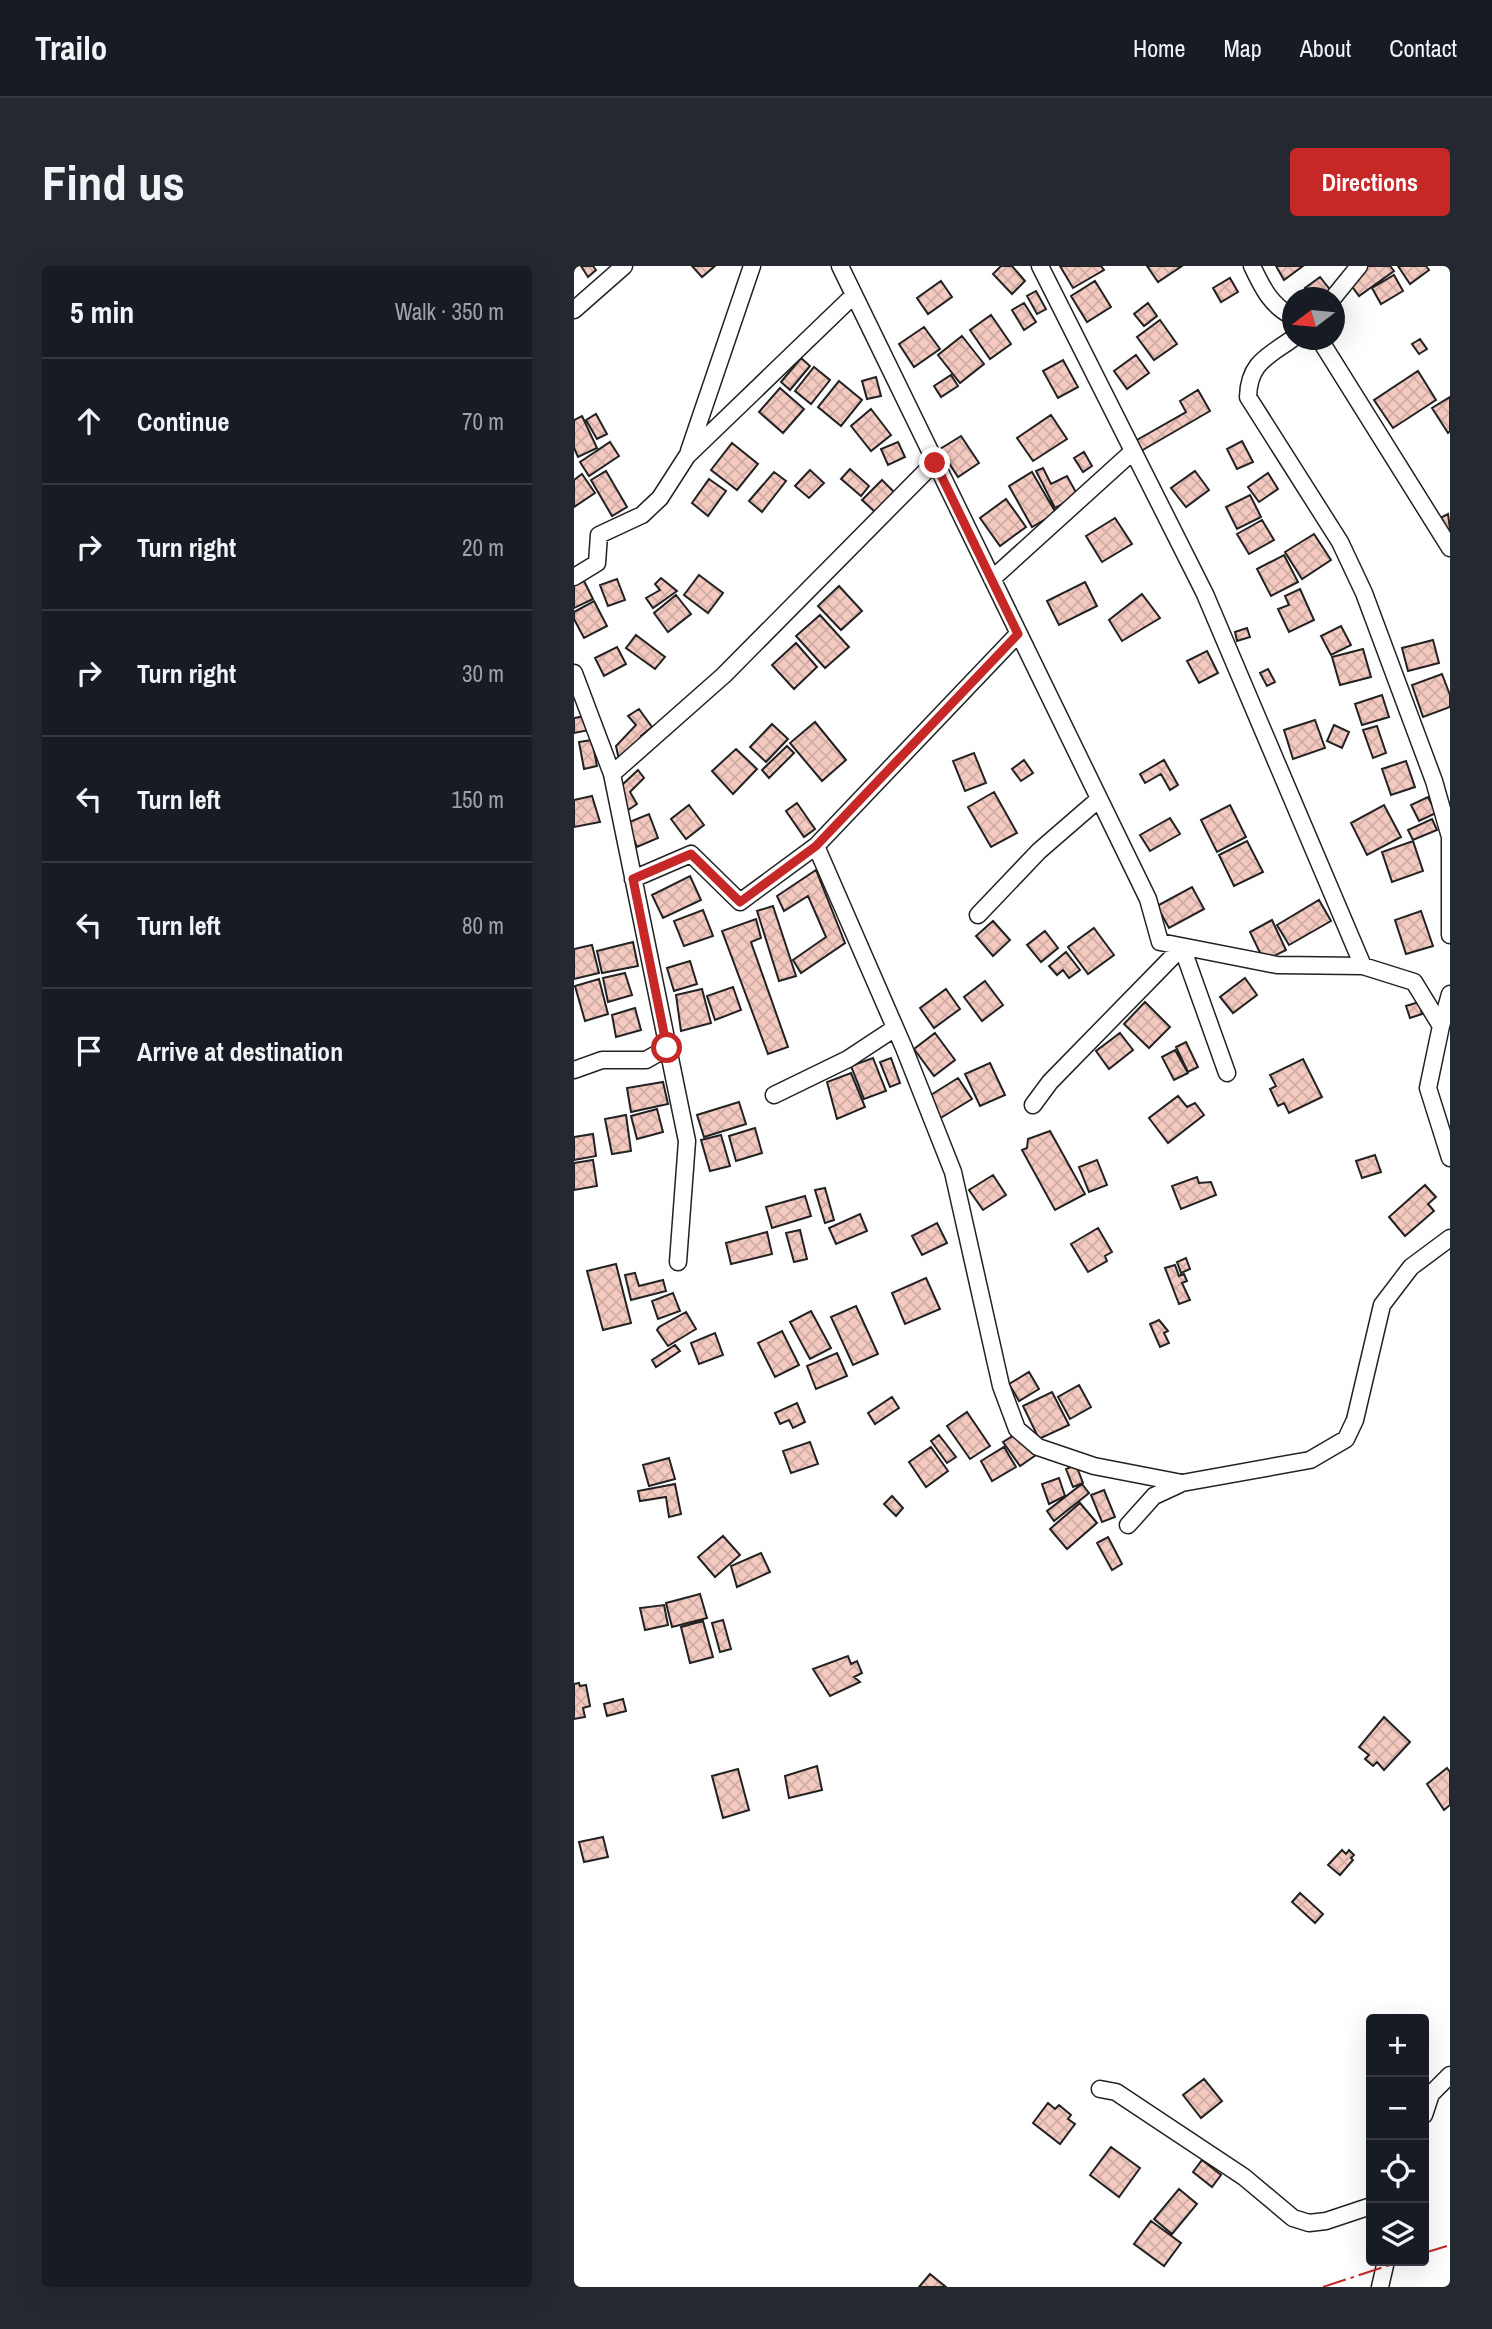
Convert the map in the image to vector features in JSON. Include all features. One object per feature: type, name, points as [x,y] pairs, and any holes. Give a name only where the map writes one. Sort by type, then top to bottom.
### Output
[{"type":"street","points":[[574,310],[624,266]]},
{"type":"street","points":[[687,456],[752,266]]},
{"type":"street","points":[[840,266],[1148,899],[1160,942],[1277,965],[1363,966],[1414,982],[1441,1026]]},
{"type":"street","points":[[1040,266],[1131,453],[1205,594],[1363,966]]},
{"type":"street","points":[[1252,266],[1262,289],[1282,311]]},
{"type":"street","points":[[1342,287],[1359,266]]},
{"type":"street","points":[[574,578],[597,563],[598,535],[642,515],[660,498],[687,456],[854,295]]},
{"type":"street","points":[[1282,347],[1256,365],[1249,380],[1248,397],[1340,542],[1364,593],[1434,781],[1450,837],[1450,936]]},
{"type":"street","points":[[1326,350],[1450,548]]},
{"type":"street","points":[[992,579],[1131,453]]},
{"type":"street","points":[[612,774],[724,675],[935,463]]},
{"type":"street","points":[[633,879],[691,854],[740,902],[816,846],[1018,634]]},
{"type":"street","points":[[574,673],[579,695],[612,774],[688,1141],[678,1262]]},
{"type":"street","points":[[1434,781],[1450,776]]},
{"type":"street","points":[[978,915],[1039,851],[1099,799]]},
{"type":"street","points":[[816,846],[895,1028],[953,1172],[1001,1386],[1017,1429],[1038,1447],[1094,1466],[1182,1483]]},
{"type":"street","points":[[1182,947],[1227,1073]]},
{"type":"street","points":[[1033,1105],[1050,1082],[1182,947]]},
{"type":"street","points":[[1450,994],[1428,1088],[1450,1157]]},
{"type":"street","points":[[774,1095],[848,1059],[895,1028]]},
{"type":"street","points":[[574,1070],[602,1060],[646,1059],[667,1048]]},
{"type":"street","points":[[1128,1525],[1154,1496],[1165,1489],[1182,1483],[1310,1460],[1346,1439],[1355,1420],[1382,1305],[1412,1267],[1450,1238]]},
{"type":"street","points":[[1429,2100],[1431,2094],[1450,2075]]},
{"type":"street","points":[[1100,2089],[1116,2092],[1244,2177],[1293,2218],[1310,2223],[1326,2221],[1366,2208]]},
{"type":"street","points":[[1380,2287],[1385,2266]]},
{"type":"building","points":[[581,266],[593,266],[596,270],[588,277]]},
{"type":"building","points":[[692,266],[715,266],[702,277]]},
{"type":"building","points":[[1001,266],[1012,266],[1025,281],[1012,294],[993,274]]},
{"type":"building","points":[[1060,266],[1101,266],[1104,270],[1073,288]]},
{"type":"building","points":[[1147,266],[1182,266],[1158,282]]},
{"type":"building","points":[[1276,266],[1303,266],[1284,280]]},
{"type":"building","points":[[1368,266],[1390,266],[1394,271],[1359,296],[1348,281]]},
{"type":"building","points":[[1398,266],[1426,266],[1429,270],[1410,284]]},
{"type":"building","points":[[1394,275],[1403,291],[1381,304],[1372,288]]},
{"type":"building","points":[[1320,277],[1328,287],[1306,287]]},
{"type":"building","points":[[1230,278],[1238,292],[1221,302],[1213,288]]},
{"type":"building","points":[[941,281],[952,297],[928,314],[917,298]]},
{"type":"building","points":[[1095,281],[1111,307],[1087,322],[1071,296]]},
{"type":"building","points":[[1036,291],[1046,309],[1037,314],[1027,296]]},
{"type":"building","points":[[1024,303],[1036,322],[1024,330],[1012,310]]},
{"type":"building","points":[[1148,303],[1157,316],[1144,326],[1134,314]]},
{"type":"building","points":[[991,315],[1011,344],[990,359],[970,330]]},
{"type":"building","points":[[1160,320],[1177,344],[1154,360],[1137,337]]},
{"type":"building","points":[[924,327],[940,349],[914,367],[899,344]]},
{"type":"building","points":[[962,336],[984,364],[960,383],[938,355]]},
{"type":"building","points":[[1420,339],[1427,349],[1419,354],[1412,344]]},
{"type":"building","points":[[1136,355],[1149,373],[1127,389],[1114,371]]},
{"type":"building","points":[[801,358],[810,366],[790,390],[781,382]]},
{"type":"building","points":[[1063,360],[1078,387],[1058,398],[1043,371]]},
{"type":"building","points":[[814,367],[830,380],[811,404],[795,391]]},
{"type":"building","points":[[1418,371],[1436,400],[1393,428],[1374,400]]},
{"type":"building","points":[[951,375],[958,386],[941,397],[934,386]]},
{"type":"building","points":[[876,377],[881,396],[867,399],[862,381]]},
{"type":"building","points":[[839,381],[862,400],[841,426],[818,407]]},
{"type":"building","points":[[780,388],[804,409],[783,433],[759,412]]},
{"type":"building","points":[[1198,390],[1210,411],[1141,451],[1135,441],[1186,412],[1180,401]]},
{"type":"building","points":[[1450,397],[1450,431],[1448,433],[1432,408]]},
{"type":"building","points":[[871,409],[891,435],[871,451],[851,426]]},
{"type":"building","points":[[596,414],[607,434],[597,439],[586,420]]},
{"type":"building","points":[[1051,415],[1067,439],[1033,461],[1017,438]]},
{"type":"building","points":[[582,416],[597,448],[578,457],[574,448],[574,420]]},
{"type":"building","points":[[961,436],[979,463],[958,477],[940,449]]},
{"type":"building","points":[[1242,441],[1253,462],[1237,469],[1227,449]]},
{"type":"building","points":[[610,442],[619,456],[589,476],[580,462]]},
{"type":"building","points":[[898,442],[905,457],[888,465],[881,449]]},
{"type":"building","points":[[732,443],[758,464],[737,490],[711,470]]},
{"type":"building","points":[[1084,452],[1092,466],[1083,472],[1074,458]]},
{"type":"building","points":[[1043,468],[1051,484],[1067,476],[1078,496],[1055,508],[1036,471]]},
{"type":"building","points":[[850,469],[869,486],[861,496],[841,479]]},
{"type":"building","points":[[810,470],[824,483],[809,498],[795,486]]},
{"type":"building","points":[[606,471],[627,507],[612,516],[591,480]]},
{"type":"building","points":[[1195,471],[1209,490],[1186,507],[1171,488]]},
{"type":"building","points":[[774,472],[786,481],[762,512],[749,501]]},
{"type":"building","points":[[1032,472],[1056,513],[1032,527],[1009,486]]},
{"type":"building","points":[[1268,473],[1278,489],[1259,502],[1248,487]]},
{"type":"building","points":[[582,474],[595,493],[574,507],[574,480]]},
{"type":"building","points":[[709,479],[726,491],[708,516],[692,503]]},
{"type":"building","points":[[882,480],[894,492],[875,512],[862,500]]},
{"type":"building","points":[[1250,495],[1261,517],[1237,529],[1226,507]]},
{"type":"building","points":[[1006,499],[1026,527],[1000,546],[980,518]]},
{"type":"building","points":[[1448,514],[1450,529],[1445,532],[1438,519]]},
{"type":"building","points":[[1115,518],[1132,544],[1102,562],[1086,536]]},
{"type":"building","points":[[1262,520],[1274,540],[1249,554],[1237,534]]},
{"type":"building","points":[[1314,534],[1331,560],[1302,579],[1285,552]]},
{"type":"building","points":[[1284,555],[1298,582],[1271,596],[1257,569]]},
{"type":"building","points":[[699,575],[723,593],[708,613],[684,595]]},
{"type":"building","points":[[661,578],[677,591],[653,608],[646,598],[660,590],[655,584]]},
{"type":"building","points":[[617,579],[625,600],[608,606],[600,585]]},
{"type":"building","points":[[584,581],[593,599],[574,608],[574,585]]},
{"type":"building","points":[[1085,582],[1097,606],[1059,625],[1047,601]]},
{"type":"building","points":[[839,586],[862,611],[841,630],[818,606]]},
{"type":"building","points":[[1300,589],[1314,620],[1289,632],[1278,609],[1289,605],[1285,596]]},
{"type":"building","points":[[1142,594],[1160,618],[1122,641],[1109,620]]},
{"type":"building","points":[[676,595],[691,614],[668,632],[654,613]]},
{"type":"building","points":[[594,601],[607,626],[584,638],[574,619],[574,612]]},
{"type":"building","points":[[820,615],[849,647],[825,668],[796,636]]},
{"type":"building","points":[[1341,626],[1351,645],[1331,655],[1321,636]]},
{"type":"building","points":[[1247,628],[1250,637],[1237,641],[1235,632]]},
{"type":"building","points":[[636,635],[665,657],[655,669],[626,648]]},
{"type":"building","points":[[1433,640],[1439,663],[1408,671],[1402,648]]},
{"type":"building","points":[[796,643],[817,667],[794,689],[772,665]]},
{"type":"building","points":[[617,647],[626,664],[604,676],[595,658]]},
{"type":"building","points":[[1363,649],[1371,677],[1340,685],[1332,657]]},
{"type":"building","points":[[1207,651],[1218,673],[1199,683],[1187,661]]},
{"type":"building","points":[[1268,669],[1275,682],[1267,686],[1260,673]]},
{"type":"building","points":[[1442,674],[1450,695],[1450,707],[1423,717],[1412,685]]},
{"type":"building","points":[[1382,695],[1389,717],[1362,725],[1355,704]]},
{"type":"building","points":[[639,709],[652,727],[641,736],[645,741],[619,760],[616,746],[636,725],[628,716]]},
{"type":"building","points":[[586,716],[589,730],[574,733],[574,718]]},
{"type":"building","points":[[1315,720],[1325,748],[1293,759],[1284,730]]},
{"type":"building","points":[[815,722],[846,760],[822,781],[790,743]]},
{"type":"building","points":[[772,724],[788,739],[766,762],[750,747]]},
{"type":"building","points":[[1334,725],[1349,732],[1342,748],[1327,741]]},
{"type":"building","points":[[1377,726],[1386,753],[1373,758],[1363,730]]},
{"type":"building","points":[[592,740],[597,766],[584,769],[579,742]]},
{"type":"building","points":[[787,746],[794,753],[769,778],[762,770]]},
{"type":"building","points":[[736,749],[757,769],[733,794],[712,771]]},
{"type":"building","points":[[974,753],[986,783],[965,791],[953,761]]},
{"type":"building","points":[[1024,760],[1033,773],[1021,781],[1012,769]]},
{"type":"building","points":[[1164,760],[1178,785],[1170,790],[1161,774],[1145,783],[1140,774]]},
{"type":"building","points":[[1406,761],[1415,787],[1391,795],[1382,769]]},
{"type":"building","points":[[638,770],[644,778],[630,792],[637,804],[628,810],[621,798],[622,785]]},
{"type":"building","points":[[994,792],[1017,833],[991,847],[968,807]]},
{"type":"building","points":[[592,796],[600,822],[574,827],[574,800]]},
{"type":"building","points":[[1428,797],[1436,813],[1419,821],[1411,805]]},
{"type":"building","points":[[797,803],[815,829],[804,837],[786,811]]},
{"type":"building","points":[[689,805],[704,825],[686,839],[671,819]]},
{"type":"building","points":[[1230,805],[1246,837],[1217,852],[1201,820]]},
{"type":"building","points":[[1384,805],[1401,837],[1367,855],[1351,823]]},
{"type":"building","points":[[649,814],[658,838],[637,847],[627,823]]},
{"type":"building","points":[[1170,818],[1180,834],[1150,851],[1140,835]]},
{"type":"building","points":[[1432,819],[1437,830],[1413,840],[1408,830]]},
{"type":"building","points":[[1247,841],[1263,872],[1234,886],[1219,855]]},
{"type":"building","points":[[1413,841],[1423,871],[1392,882],[1382,852]]},
{"type":"building","points":[[816,870],[845,943],[801,973],[793,960],[826,937],[808,896],[784,911],[777,896]]},
{"type":"building","points":[[690,876],[701,900],[663,918],[652,895]]},
{"type":"building","points":[[1192,887],[1204,909],[1169,928],[1157,906]]},
{"type":"building","points":[[1319,900],[1331,921],[1289,945],[1277,925]]},
{"type":"building","points":[[773,906],[796,976],[779,981],[757,911]]},
{"type":"building","points":[[703,910],[713,936],[684,946],[674,921]]},
{"type":"building","points":[[1421,911],[1433,946],[1406,954],[1395,920]]},
{"type":"building","points":[[756,919],[761,938],[751,942],[788,1047],[768,1054],[722,931]]},
{"type":"building","points":[[1272,920],[1286,950],[1264,961],[1250,932]]},
{"type":"building","points":[[993,921],[1010,940],[993,956],[976,936]]},
{"type":"building","points":[[1094,928],[1114,955],[1088,974],[1068,947]]},
{"type":"building","points":[[1045,931],[1058,948],[1041,962],[1027,945]]},
{"type":"building","points":[[633,942],[638,966],[602,973],[597,951]]},
{"type":"building","points":[[592,945],[599,973],[574,979],[574,949]]},
{"type":"building","points":[[1066,952],[1080,970],[1069,978],[1063,970],[1057,975],[1049,966]]},
{"type":"building","points":[[690,961],[697,984],[674,991],[667,968]]},
{"type":"building","points":[[625,973],[632,995],[608,1002],[603,978]]},
{"type":"building","points":[[1245,978],[1257,995],[1233,1013],[1220,997]]},
{"type":"building","points":[[599,979],[608,1014],[585,1021],[575,986]]},
{"type":"building","points":[[985,981],[1003,1005],[982,1021],[964,997]]},
{"type":"building","points":[[733,987],[741,1010],[715,1020],[707,996]]},
{"type":"building","points":[[702,989],[711,1023],[681,1031],[676,995]]},
{"type":"building","points":[[946,989],[960,1009],[934,1028],[920,1008]]},
{"type":"building","points":[[1145,1002],[1170,1027],[1149,1048],[1124,1024]]},
{"type":"building","points":[[1419,1002],[1422,1014],[1410,1018],[1406,1006]]},
{"type":"building","points":[[635,1008],[641,1030],[616,1037],[612,1015]]},
{"type":"building","points":[[935,1033],[955,1060],[934,1076],[914,1049]]},
{"type":"building","points":[[1120,1033],[1133,1050],[1109,1069],[1096,1051]]},
{"type":"building","points":[[1186,1042],[1198,1067],[1188,1072],[1176,1047]]},
{"type":"building","points":[[1175,1050],[1188,1073],[1174,1080],[1162,1057]]},
{"type":"building","points":[[873,1058],[886,1091],[864,1099],[851,1066]]},
{"type":"building","points":[[891,1058],[900,1083],[890,1087],[880,1062]]},
{"type":"building","points":[[1303,1059],[1322,1097],[1289,1113],[1284,1103],[1278,1106],[1270,1089],[1276,1086],[1270,1075]]},
{"type":"building","points":[[990,1063],[1005,1095],[980,1106],[965,1074]]},
{"type":"building","points":[[851,1073],[865,1107],[837,1119],[827,1082]]},
{"type":"building","points":[[958,1078],[972,1099],[939,1119],[926,1098]]},
{"type":"building","points":[[663,1082],[668,1104],[631,1112],[627,1088]]},
{"type":"building","points":[[1178,1096],[1187,1107],[1195,1103],[1204,1115],[1168,1143],[1149,1118]]},
{"type":"building","points":[[739,1102],[746,1124],[704,1137],[697,1115]]},
{"type":"building","points":[[657,1109],[663,1132],[637,1139],[631,1116]]},
{"type":"building","points":[[626,1115],[631,1151],[612,1154],[605,1119]]},
{"type":"building","points":[[755,1128],[762,1153],[736,1161],[729,1136]]},
{"type":"building","points":[[1050,1131],[1085,1194],[1055,1210],[1022,1150],[1027,1148],[1028,1139]]},
{"type":"building","points":[[593,1134],[596,1156],[574,1160],[574,1137]]},
{"type":"building","points":[[721,1135],[730,1166],[710,1171],[701,1140]]},
{"type":"building","points":[[1375,1155],[1381,1172],[1362,1178],[1356,1161]]},
{"type":"building","points":[[593,1160],[597,1186],[574,1190],[574,1163]]},
{"type":"building","points":[[1097,1160],[1107,1185],[1089,1192],[1079,1167]]},
{"type":"building","points":[[993,1175],[1006,1195],[983,1210],[969,1190]]},
{"type":"building","points":[[1197,1177],[1199,1183],[1211,1182],[1216,1195],[1181,1209],[1172,1186]]},
{"type":"building","points":[[1425,1185],[1436,1197],[1428,1204],[1434,1211],[1405,1236],[1389,1217]]},
{"type":"building","points":[[825,1188],[834,1220],[825,1223],[815,1190]]},
{"type":"building","points":[[805,1196],[811,1216],[772,1228],[766,1207]]},
{"type":"building","points":[[860,1214],[867,1231],[836,1244],[829,1228]]},
{"type":"building","points":[[937,1223],[947,1243],[922,1255],[912,1236]]},
{"type":"building","points":[[1098,1228],[1112,1252],[1105,1256],[1107,1261],[1088,1272],[1071,1244]]},
{"type":"building","points":[[800,1230],[807,1259],[794,1262],[786,1233]]},
{"type":"building","points":[[767,1232],[772,1254],[731,1264],[726,1243]]},
{"type":"building","points":[[1186,1258],[1190,1269],[1181,1273],[1177,1262]]},
{"type":"building","points":[[616,1264],[631,1323],[603,1330],[587,1271]]},
{"type":"building","points":[[1175,1265],[1179,1276],[1184,1274],[1187,1281],[1182,1283],[1190,1300],[1179,1304],[1165,1268]]},
{"type":"building","points":[[635,1273],[639,1286],[663,1280],[666,1291],[631,1300],[625,1275]]},
{"type":"building","points":[[926,1278],[940,1309],[905,1324],[892,1293]]},
{"type":"building","points":[[673,1293],[680,1311],[658,1319],[652,1301]]},
{"type":"building","points":[[856,1306],[878,1354],[853,1365],[831,1317]]},
{"type":"building","points":[[811,1311],[831,1348],[810,1359],[790,1322]]},
{"type":"building","points":[[686,1312],[696,1329],[668,1346],[657,1330]]},
{"type":"building","points":[[1159,1320],[1168,1331],[1164,1333],[1169,1343],[1160,1347],[1150,1324]]},
{"type":"building","points":[[782,1331],[799,1365],[775,1377],[758,1343]]},
{"type":"building","points":[[715,1333],[723,1355],[699,1364],[691,1343]]},
{"type":"building","points":[[675,1345],[680,1351],[656,1367],[652,1360]]},
{"type":"building","points":[[837,1353],[847,1376],[816,1389],[807,1366]]},
{"type":"building","points":[[1029,1372],[1039,1389],[1019,1401],[1009,1384]]},
{"type":"building","points":[[1079,1385],[1091,1407],[1070,1419],[1058,1397]]},
{"type":"building","points":[[1052,1392],[1069,1425],[1039,1439],[1023,1406]]},
{"type":"building","points":[[892,1397],[899,1408],[875,1424],[868,1413]]},
{"type":"building","points":[[797,1403],[805,1422],[793,1428],[789,1420],[780,1424],[775,1413]]},
{"type":"building","points":[[967,1412],[990,1446],[970,1459],[947,1426]]},
{"type":"building","points":[[1016,1434],[1024,1438],[1036,1455],[1020,1466],[1003,1442]]},
{"type":"building","points":[[939,1435],[956,1457],[947,1463],[931,1441]]},
{"type":"building","points":[[810,1442],[818,1464],[791,1473],[783,1451]]},
{"type":"building","points":[[931,1447],[948,1471],[926,1487],[909,1462]]},
{"type":"building","points":[[1004,1447],[1016,1467],[992,1481],[981,1461]]},
{"type":"building","points":[[669,1458],[675,1479],[649,1486],[643,1465]]},
{"type":"building","points":[[1076,1465],[1083,1483],[1073,1487],[1066,1469]]},
{"type":"building","points":[[1059,1478],[1065,1496],[1049,1504],[1042,1484]]},
{"type":"building","points":[[675,1484],[681,1514],[669,1517],[666,1497],[640,1501],[638,1491]]},
{"type":"building","points":[[1082,1484],[1089,1493],[1054,1521],[1047,1511]]},
{"type":"building","points":[[1104,1490],[1115,1517],[1102,1522],[1091,1495]]},
{"type":"building","points":[[892,1496],[903,1508],[896,1516],[884,1504]]},
{"type":"building","points":[[1080,1503],[1097,1523],[1067,1549],[1050,1529]]},
{"type":"building","points":[[723,1536],[740,1555],[715,1577],[698,1557]]},
{"type":"building","points":[[1108,1537],[1122,1564],[1112,1570],[1097,1543]]},
{"type":"building","points":[[761,1553],[770,1572],[737,1587],[731,1566]]},
{"type":"building","points":[[700,1594],[707,1618],[672,1627],[666,1603]]},
{"type":"building","points":[[664,1605],[668,1625],[645,1630],[640,1608]]},
{"type":"building","points":[[723,1620],[731,1649],[720,1652],[712,1623]]},
{"type":"building","points":[[703,1621],[713,1657],[690,1663],[681,1627]]},
{"type":"building","points":[[848,1656],[851,1664],[857,1661],[862,1673],[854,1677],[860,1682],[830,1696],[813,1669]]},
{"type":"building","points":[[579,1683],[580,1686],[586,1685],[590,1706],[583,1708],[585,1717],[574,1719],[574,1684]]},
{"type":"building","points":[[623,1699],[626,1711],[607,1716],[604,1704]]},
{"type":"building","points":[[1384,1717],[1410,1742],[1384,1770],[1377,1762],[1373,1766],[1365,1759],[1369,1755],[1359,1747]]},
{"type":"building","points":[[817,1766],[822,1790],[789,1798],[785,1776]]},
{"type":"building","points":[[1447,1768],[1450,1772],[1450,1805],[1444,1810],[1427,1784]]},
{"type":"building","points":[[738,1769],[749,1810],[723,1818],[712,1776]]},
{"type":"building","points":[[603,1837],[608,1857],[584,1862],[579,1842]]},
{"type":"building","points":[[1342,1850],[1346,1854],[1349,1850],[1354,1855],[1340,1875],[1328,1865]]},
{"type":"building","points":[[1300,1893],[1323,1914],[1315,1923],[1292,1902]]},
{"type":"building","points":[[1204,2079],[1222,2101],[1201,2118],[1183,2095]]},
{"type":"building","points":[[1048,2103],[1055,2109],[1059,2105],[1071,2115],[1068,2119],[1075,2124],[1060,2144],[1033,2123]]},
{"type":"building","points":[[1111,2147],[1140,2168],[1119,2197],[1090,2175]]},
{"type":"building","points":[[1202,2160],[1221,2175],[1212,2187],[1193,2172]]},
{"type":"building","points":[[1179,2189],[1197,2204],[1172,2234],[1154,2219]]},
{"type":"building","points":[[1151,2221],[1181,2243],[1164,2266],[1134,2244]]},
{"type":"building","points":[[930,2274],[946,2287],[919,2287]]},
{"type":"power","points":[[1429,2251],[1450,2245]]},
{"type":"power","points":[[1323,2287],[1387,2266]]},
{"type":"route","points":[[667,1048],[633,879],[691,854],[740,902],[816,846],[1018,634],[935,463]]}]
